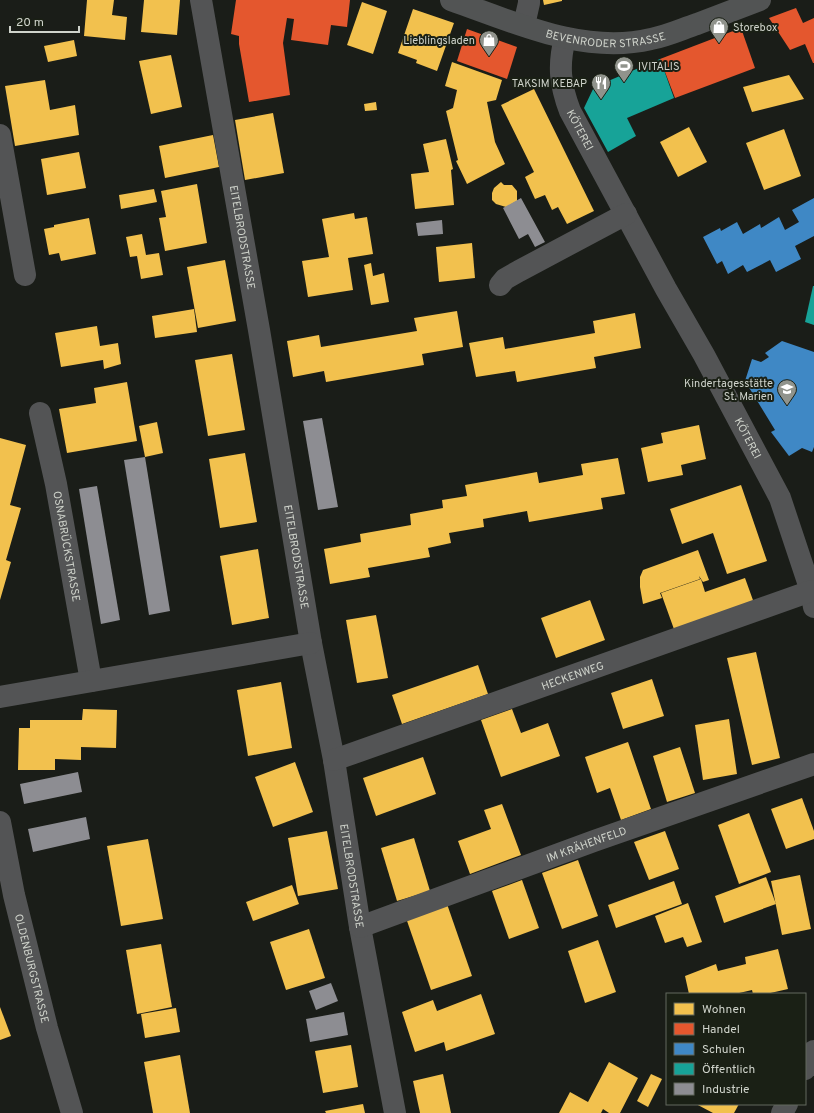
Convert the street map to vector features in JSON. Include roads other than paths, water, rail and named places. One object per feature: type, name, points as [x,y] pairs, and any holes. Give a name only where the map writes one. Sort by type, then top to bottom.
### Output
[{"type":"main road","name":"BEVENRODER STRASSE","points":[[451,0],[565,38],[606,43],[627,43],[651,39],[760,0]]},
{"type":"street","name":"EITELBRODSTRASSE","points":[[201,0],[259,330],[311,643],[334,760],[360,927],[395,1113]]},
{"type":"street","points":[[524,25],[529,0]]},
{"type":"street","name":"KÖTEREI","points":[[565,38],[561,57],[560,76],[570,111],[666,289],[708,362],[780,498],[813,599]]},
{"type":"street","points":[[0,135],[7,218],[25,275]]},
{"type":"street","points":[[500,285],[506,279],[519,271],[626,214]]},
{"type":"street","name":"OSNABRÜCKSTRASSE","points":[[40,413],[58,490],[91,681]]},
{"type":"street","name":"HECKENWEG","points":[[334,760],[813,599]]},
{"type":"street","points":[[0,697],[311,643]]},
{"type":"street","name":"IM KRÄHENFELD","points":[[360,927],[594,841],[814,764]]},
{"type":"street","name":"OLDENBURGSTRASSE","points":[[0,822],[14,895],[47,1028],[72,1113]]},
{"type":"street","points":[[806,1067],[814,1051]]},
{"type":"place","name":"Storebox","points":[[719,44]]},
{"type":"place","name":"Lieblingsladen","points":[[489,57]]},
{"type":"place","name":"IVITALIS","points":[[624,83]]},
{"type":"place","name":"TAKSIM KEBAP","points":[[601,100]]},
{"type":"place","name":"Kindertagesstätte St. Marien","points":[[787,406]]}]
